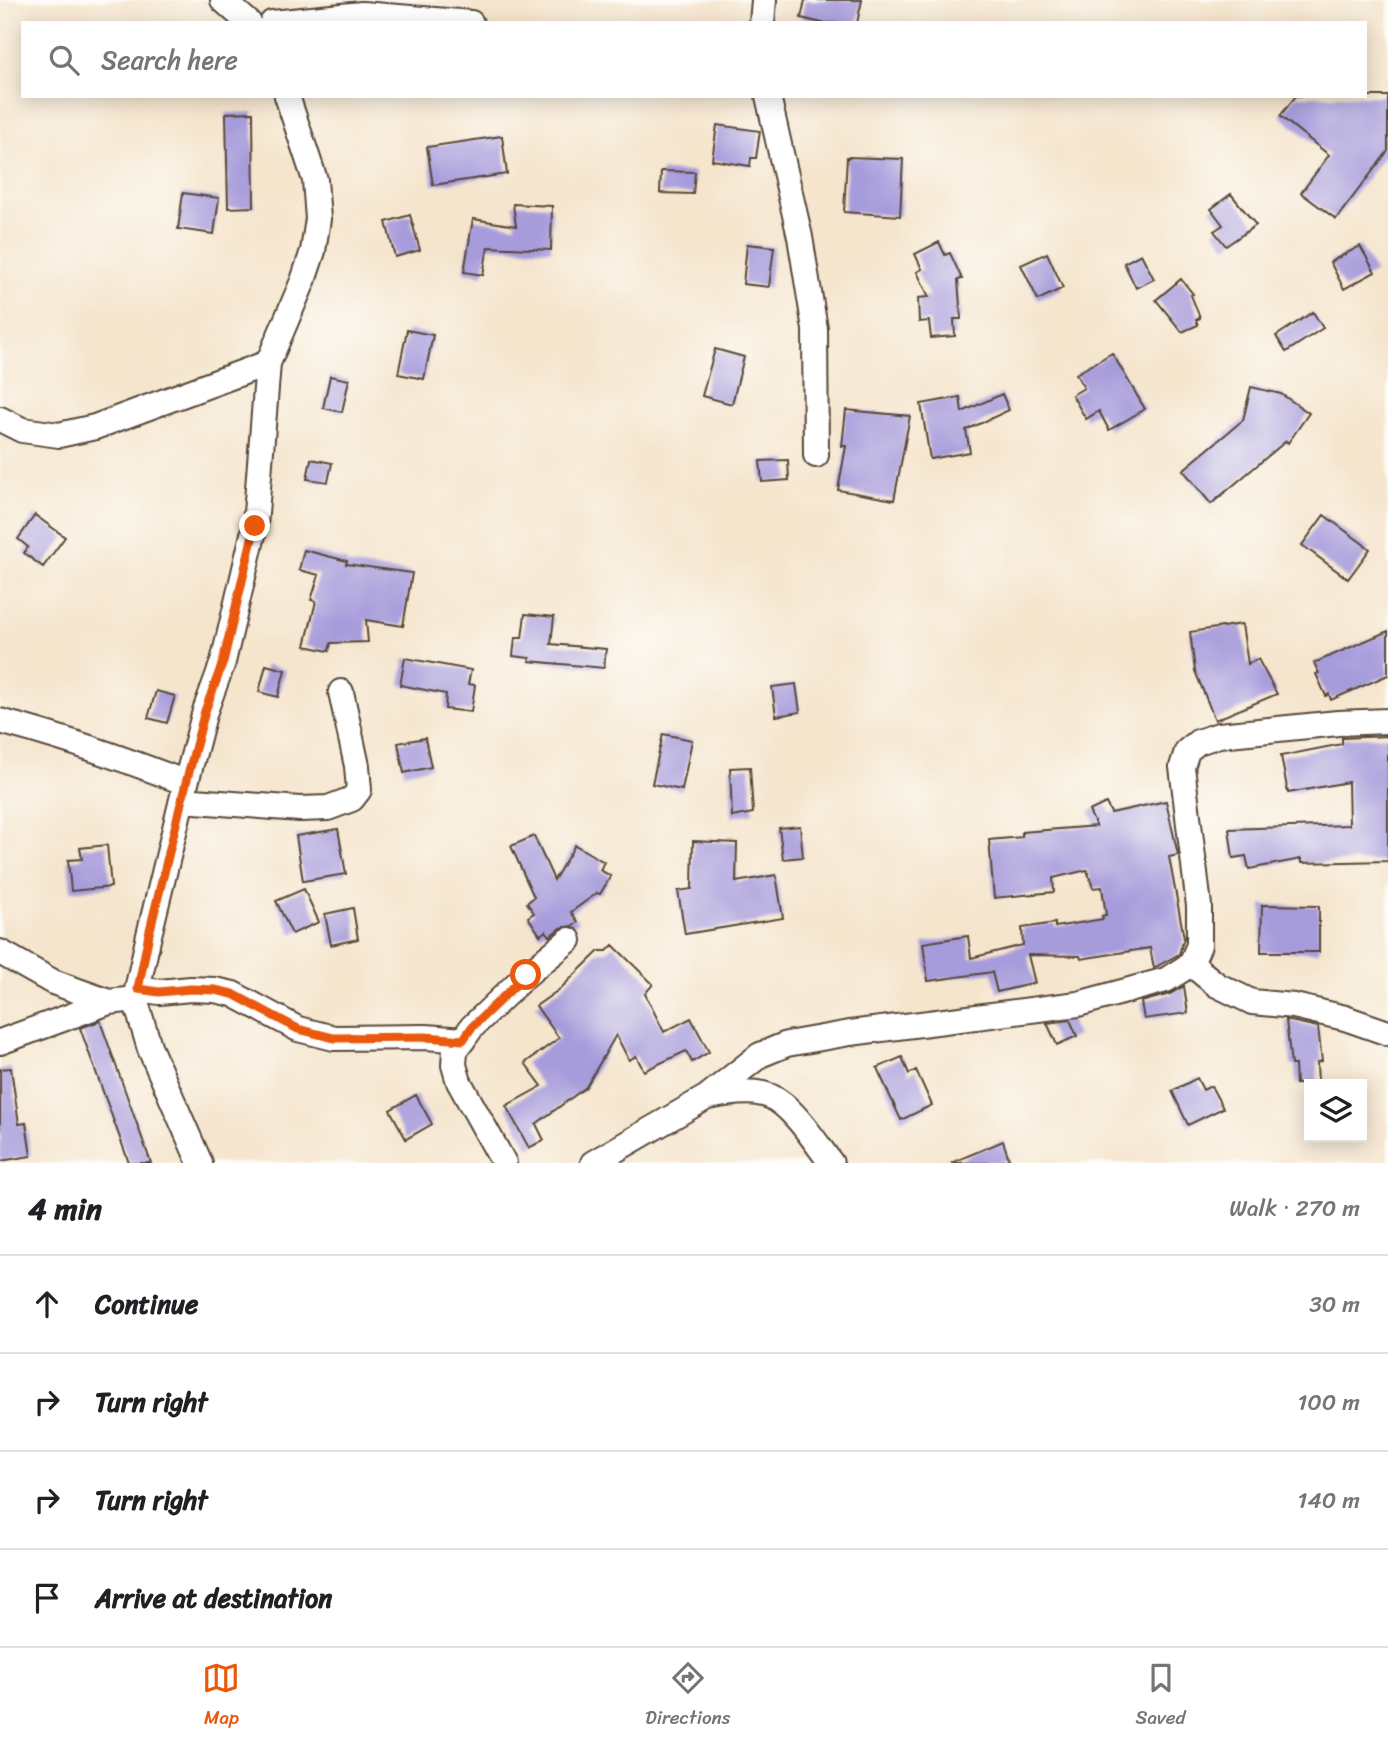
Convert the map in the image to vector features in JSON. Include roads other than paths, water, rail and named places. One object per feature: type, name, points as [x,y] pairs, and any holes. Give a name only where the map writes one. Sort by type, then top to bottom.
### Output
[{"type":"street","points":[[223,0],[247,21]]},
{"type":"street","points":[[762,21],[764,0]]},
{"type":"street","points":[[292,21],[362,14],[447,21]]},
{"type":"street","points":[[200,1163],[150,1049],[136,994],[184,792],[205,711],[223,662],[255,526],[268,363],[313,251],[318,219],[315,180],[288,98]]},
{"type":"street","points":[[768,98],[800,237],[815,329],[816,455]]},
{"type":"street","points":[[0,419],[22,430],[59,435],[95,427],[268,363]]},
{"type":"street","points":[[0,721],[118,756],[184,792],[300,809],[328,808],[352,799],[359,790],[341,692]]},
{"type":"street","points":[[593,1163],[707,1097],[760,1055],[788,1044],[850,1033],[1078,1004],[1166,980],[1191,964],[1199,945],[1199,919],[1182,767],[1187,751],[1198,742],[1219,735],[1338,723],[1388,721]]},
{"type":"street","points":[[504,1163],[459,1082],[454,1065],[455,1051],[472,1027],[526,975],[569,940]]},
{"type":"street","points":[[0,951],[53,982],[109,1002]]},
{"type":"street","points":[[1191,964],[1217,985],[1252,1002],[1307,1009],[1345,1018],[1388,1033]]},
{"type":"street","points":[[0,1042],[136,994],[191,989],[233,994],[298,1029],[334,1038],[426,1037],[463,1040]]},
{"type":"street","points":[[707,1097],[736,1093],[763,1094],[779,1100],[831,1163]]}]
